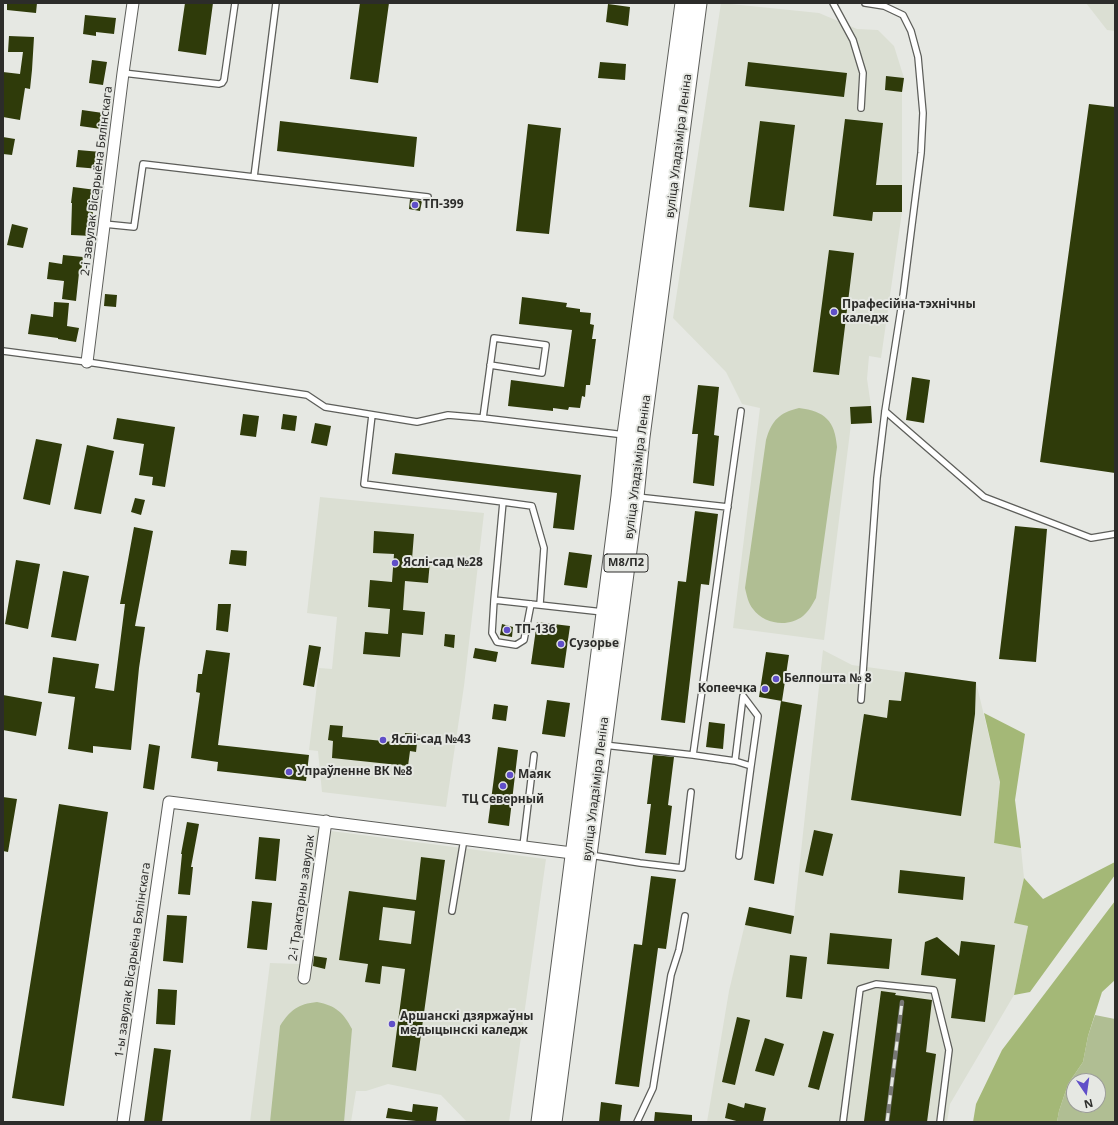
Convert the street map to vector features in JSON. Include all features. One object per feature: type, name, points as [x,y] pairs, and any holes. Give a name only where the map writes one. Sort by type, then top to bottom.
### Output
[{"type":"main road","name":"вуліца Уладзіміра Леніна","points":[[540,1122],[581,854],[602,745],[634,436],[684,3]]},
{"type":"main road","name":"вуліца Уладзіміра Леніна","points":[[634,436],[698,3]]},
{"type":"main road","name":"вуліца Уладзіміра Леніна","points":[[552,1122],[606,612],[628,497]]},
{"type":"street","name":"2-і завулак Вісарыёна Бялінскага","points":[[87,362],[133,3]]},
{"type":"street","name":"1-ы завулак Вісарыёна Бялінскага","points":[[123,1122],[169,802],[326,822]]},
{"type":"street","points":[[326,822],[581,854]]},
{"type":"street","name":"2-і Трактарны завулак","points":[[304,978],[326,822]]},
{"type":"lane","points":[[123,72],[219,84],[222,83],[224,80],[234,3]]},
{"type":"lane","points":[[254,178],[276,3]]},
{"type":"lane","points":[[833,3],[853,40],[863,73],[861,108]]},
{"type":"lane","points":[[861,700],[877,478],[884,411],[903,296],[921,153],[923,113],[918,57],[911,31],[903,16],[884,6],[865,3]]},
{"type":"lane","points":[[104,224],[134,227],[143,164],[428,197]]},
{"type":"lane","points":[[483,418],[490,365],[494,338],[546,345],[542,373],[490,365]]},
{"type":"lane","points":[[3,351],[307,395],[325,407],[418,422],[448,415],[634,436]]},
{"type":"lane","points":[[693,755],[741,411]]},
{"type":"lane","points":[[884,411],[984,497],[1091,538],[1115,534]]},
{"type":"lane","points":[[372,414],[364,484],[532,506],[544,548],[540,604]]},
{"type":"lane","points":[[628,497],[728,507]]},
{"type":"lane","points":[[503,502],[492,633],[497,642],[516,645],[524,640],[531,604]]},
{"type":"lane","points":[[494,600],[606,612]]},
{"type":"lane","points":[[735,761],[743,696],[758,716],[750,766],[739,856]]},
{"type":"lane","points":[[602,745],[693,755],[735,761],[750,766]]},
{"type":"lane","points":[[523,846],[534,755]]},
{"type":"lane","points":[[581,854],[640,864],[682,868],[691,792]]},
{"type":"lane","points":[[452,911],[464,839]]},
{"type":"lane","points":[[637,1122],[653,1088],[670,975],[679,950],[685,916]]},
{"type":"lane","points":[[843,1122],[860,989],[876,984],[934,990],[950,1050],[940,1122]]},
{"type":"shaded area","points":[[721,3],[819,13],[857,29],[878,30],[894,46],[904,78],[902,92],[902,212],[881,358],[869,356],[867,379],[872,423],[851,424],[824,640],[733,628],[760,408],[742,404],[726,372],[673,318]]},
{"type":"shaded area","points":[[1086,3],[1115,3],[1115,31],[1107,30]]},
{"type":"shaded area","name":"Яслі-сад №28","points":[[320,497],[484,513],[464,686],[446,807],[322,792],[318,751],[309,750],[319,668],[332,669],[337,617],[307,613]]},
{"type":"shaded area","points":[[823,650],[852,665],[976,682],[1000,782],[994,843],[1021,848],[1024,878],[1014,923],[1028,926],[1014,995],[950,1104],[947,1122],[707,1122],[729,991],[749,907],[794,916]]},
{"type":"shaded area","name":"Аршанскі дзяржаўны медыцынскі каледж","points":[[316,829],[546,859],[509,1122],[467,1122],[441,1095],[388,1084],[366,1091],[356,1091],[351,1122],[250,1122],[270,963],[300,964]]},
{"type":"green space","points":[[799,408],[816,412],[827,419],[834,430],[837,447],[816,598],[807,612],[797,620],[776,623],[763,618],[751,607],[745,588],[768,433],[777,418],[786,412]]},
{"type":"green space","points":[[984,713],[1025,734],[1015,800],[1021,848],[994,843],[1000,782]]},
{"type":"green space","points":[[1115,862],[1115,875],[1030,992],[1014,995],[1028,926],[1014,923],[1024,878],[1043,899]]},
{"type":"green space","points":[[1115,901],[1115,980],[1102,992],[1088,1036],[1083,1062],[1076,1073],[1066,1073],[1066,1090],[1057,1122],[973,1122],[976,1104],[1002,1050]]},
{"type":"green space","points":[[317,1002],[334,1008],[342,1014],[352,1029],[344,1122],[270,1122],[280,1026],[287,1016],[295,1009],[305,1004]]},
{"type":"green space","points":[[1095,1015],[1115,1019],[1115,1122],[1057,1122],[1066,1090],[1066,1113],[1106,1113],[1106,1073],[1076,1073],[1083,1062],[1088,1036]]},
{"type":"building","points":[[7,3],[37,3],[36,13],[7,10]]},
{"type":"building","points":[[185,3],[213,3],[206,55],[178,51]]},
{"type":"building","points":[[360,3],[389,3],[378,83],[350,79]]},
{"type":"building","points":[[608,4],[630,7],[628,26],[606,22]]},
{"type":"building","points":[[85,15],[116,18],[114,34],[96,32],[96,36],[83,34]]},
{"type":"building","points":[[9,36],[34,37],[30,89],[25,88],[20,120],[3,117],[3,72],[20,74],[23,52],[8,52]]},
{"type":"building","points":[[92,60],[107,62],[103,85],[89,83]]},
{"type":"building","points":[[600,62],[626,64],[625,80],[598,78]]},
{"type":"building","points":[[748,62],[847,73],[844,97],[745,86]]},
{"type":"building","points":[[886,76],[904,78],[902,92],[885,90]]},
{"type":"building","points":[[1089,104],[1115,107],[1115,473],[1040,462]]},
{"type":"building","points":[[82,110],[103,113],[101,129],[80,126]]},
{"type":"building","points":[[845,119],[883,123],[876,185],[902,185],[902,212],[873,212],[872,221],[833,216]]},
{"type":"building","points":[[280,121],[417,137],[414,167],[277,151]]},
{"type":"building","points":[[760,121],[795,125],[784,211],[749,207]]},
{"type":"building","points":[[528,124],[561,128],[549,234],[516,231]]},
{"type":"building","points":[[3,137],[15,139],[12,155],[3,154]]},
{"type":"building","points":[[78,150],[101,152],[100,169],[76,167]]},
{"type":"building","points":[[73,187],[96,190],[93,206],[92,236],[71,235],[71,203]]},
{"type":"building","name":"ТП-399","points":[[410,199],[422,201],[420,211],[409,209]]},
{"type":"building","points":[[12,224],[28,228],[23,248],[7,245]]},
{"type":"building","name":"Прафесійна-тэхнічны каледж","points":[[829,250],[854,253],[839,375],[813,372]]},
{"type":"building","points":[[63,255],[83,257],[81,274],[79,273],[76,301],[62,299],[64,281],[47,279],[49,262],[62,264]]},
{"type":"building","points":[[105,294],[117,295],[116,307],[104,306]]},
{"type":"building","points":[[522,297],[567,303],[566,307],[580,309],[580,312],[591,313],[590,324],[594,325],[592,339],[596,339],[590,385],[586,385],[585,397],[582,396],[580,408],[569,407],[568,410],[553,408],[553,411],[508,406],[511,380],[564,387],[572,330],[519,324]]},
{"type":"building","points":[[54,302],[69,303],[67,326],[79,328],[76,342],[28,334],[31,314],[53,317]]},
{"type":"building","points":[[912,377],[930,380],[924,423],[906,420]]},
{"type":"building","points":[[698,385],[719,387],[714,435],[719,436],[714,486],[693,483],[698,434],[692,434]]},
{"type":"building","points":[[871,406],[872,423],[851,424],[850,407]]},
{"type":"building","points":[[243,414],[259,416],[256,437],[240,435]]},
{"type":"building","points":[[283,414],[297,416],[295,431],[281,429]]},
{"type":"building","points":[[117,418],[175,427],[165,487],[152,485],[153,477],[139,475],[144,444],[113,439]]},
{"type":"building","points":[[315,423],[331,426],[327,446],[311,443]]},
{"type":"building","points":[[36,439],[62,444],[50,505],[23,499]]},
{"type":"building","points":[[87,445],[114,451],[101,514],[74,509]]},
{"type":"building","points":[[395,453],[581,475],[574,530],[553,528],[557,493],[392,474]]},
{"type":"building","points":[[135,498],[145,500],[141,515],[131,512]]},
{"type":"building","points":[[695,511],[718,514],[709,585],[701,584],[685,723],[661,720],[678,581],[686,582]]},
{"type":"building","points":[[1015,526],[1047,529],[1036,662],[999,659]]},
{"type":"building","points":[[134,527],[153,531],[135,626],[145,627],[139,668],[131,750],[93,746],[93,753],[68,749],[75,697],[48,693],[53,657],[99,664],[95,688],[114,691],[125,604],[120,604]]},
{"type":"building","points":[[374,531],[414,534],[412,559],[430,561],[428,583],[405,581],[403,610],[425,612],[423,635],[402,633],[400,657],[363,654],[365,632],[388,634],[390,609],[368,607],[370,580],[392,582],[394,554],[373,553]]},
{"type":"building","points":[[231,550],[247,551],[246,566],[229,564]]},
{"type":"building","points":[[569,552],[592,555],[587,588],[564,585]]},
{"type":"building","points":[[16,560],[40,564],[28,629],[5,624]]},
{"type":"building","points":[[63,571],[89,576],[76,641],[51,637]]},
{"type":"building","points":[[218,604],[231,604],[228,632],[216,630]]},
{"type":"building","points":[[537,622],[570,626],[564,668],[531,664]]},
{"type":"building","points":[[502,624],[513,627],[512,637],[500,635]]},
{"type":"building","points":[[445,634],[455,635],[454,648],[444,646]]},
{"type":"building","points":[[309,645],[321,647],[314,687],[303,685]]},
{"type":"building","points":[[475,648],[498,652],[496,662],[473,658]]},
{"type":"building","points":[[206,650],[230,653],[218,745],[309,755],[306,781],[217,771],[218,762],[191,758],[200,693],[196,692],[198,674],[202,674]]},
{"type":"building","points":[[766,652],[789,655],[782,701],[759,697]]},
{"type":"building","points":[[905,672],[976,682],[975,714],[961,816],[851,800],[864,714],[887,718],[889,700],[901,701]]},
{"type":"building","points":[[3,695],[42,702],[36,736],[3,730]]},
{"type":"building","points":[[547,700],[570,703],[565,737],[542,734]]},
{"type":"building","points":[[781,701],[802,705],[774,884],[754,880]]},
{"type":"building","points":[[494,704],[508,706],[506,721],[492,719]]},
{"type":"building","points":[[709,722],[725,724],[723,749],[706,747]]},
{"type":"building","points":[[330,725],[343,726],[342,737],[404,743],[405,733],[418,734],[416,752],[410,751],[408,766],[332,758],[333,741],[328,740]]},
{"type":"building","points":[[149,744],[160,746],[154,790],[143,788]]},
{"type":"building","name":"ТЦ Северный","points":[[498,747],[518,750],[509,826],[488,823]]},
{"type":"building","points":[[653,755],[674,757],[668,805],[672,806],[666,855],[645,853],[651,804],[647,804]]},
{"type":"building","points":[[3,797],[17,799],[8,852],[3,851]]},
{"type":"building","points":[[59,804],[108,812],[64,1106],[12,1098]]},
{"type":"building","points":[[187,822],[199,824],[191,867],[193,867],[190,895],[178,894],[181,854]]},
{"type":"building","points":[[814,830],[833,834],[823,876],[805,872]]},
{"type":"building","points":[[259,837],[280,839],[276,881],[255,879]]},
{"type":"building","points":[[421,857],[445,860],[416,1071],[392,1067],[405,969],[382,966],[380,984],[365,982],[368,964],[339,960],[349,891],[416,900]],"holes":[[[383,907],[415,911],[411,944],[379,940]]]},
{"type":"building","points":[[900,870],[965,877],[963,900],[898,893]]},
{"type":"building","points":[[651,876],[676,879],[666,949],[658,948],[639,1087],[615,1084],[634,944],[642,945]]},
{"type":"building","points":[[252,901],[272,903],[267,950],[247,948]]},
{"type":"building","points":[[749,907],[794,916],[791,934],[745,925]]},
{"type":"building","points":[[167,915],[187,916],[183,963],[163,961]]},
{"type":"building","points":[[830,933],[892,939],[889,969],[827,964]]},
{"type":"building","points":[[937,937],[959,956],[961,941],[995,945],[985,1022],[951,1018],[956,979],[921,975],[925,942]]},
{"type":"building","points":[[790,955],[807,957],[802,999],[786,997]]},
{"type":"building","points":[[314,956],[327,958],[325,969],[313,966]]},
{"type":"building","points":[[158,989],[177,990],[175,1025],[156,1024]]},
{"type":"building","points":[[881,991],[896,993],[895,995],[932,1000],[926,1052],[936,1054],[927,1122],[864,1121]]},
{"type":"building","points":[[737,1017],[750,1020],[735,1085],[722,1082]]},
{"type":"building","points":[[823,1031],[834,1034],[819,1090],[808,1087]]},
{"type":"building","points":[[765,1038],[784,1044],[774,1076],[755,1071]]},
{"type":"building","points":[[154,1048],[171,1050],[162,1122],[144,1122]]},
{"type":"building","points":[[601,1102],[622,1105],[620,1122],[599,1122]]},
{"type":"building","points":[[728,1103],[744,1108],[745,1103],[766,1108],[763,1122],[740,1122],[725,1118]]},
{"type":"building","points":[[413,1104],[438,1107],[436,1122],[416,1122],[386,1118],[388,1108],[412,1112]]},
{"type":"building","points":[[655,1112],[692,1115],[692,1122],[654,1122]]},
{"type":"railway","points":[[887,1122],[902,1002]]},
{"type":"place","name":"ТП-399","points":[[415,205]]},
{"type":"place","name":"Прафесійна-тэхнічны каледж","points":[[834,312]]},
{"type":"place","name":"Яслі-сад №28","points":[[395,563]]},
{"type":"place","name":"ТП-136","points":[[507,630]]},
{"type":"place","name":"Сузорье","points":[[561,644]]},
{"type":"place","name":"Белпошта № 8","points":[[776,679]]},
{"type":"place","name":"Копеечка","points":[[765,689]]},
{"type":"place","name":"Яслі-сад №43","points":[[383,740]]},
{"type":"place","name":"Упраўленне ВК №8","points":[[289,772]]},
{"type":"place","name":"Маяк","points":[[510,775]]},
{"type":"place","name":"ТЦ Северный","points":[[503,786]]},
{"type":"place","name":"Аршанскі дзяржаўны медыцынскі каледж","points":[[392,1024]]}]
